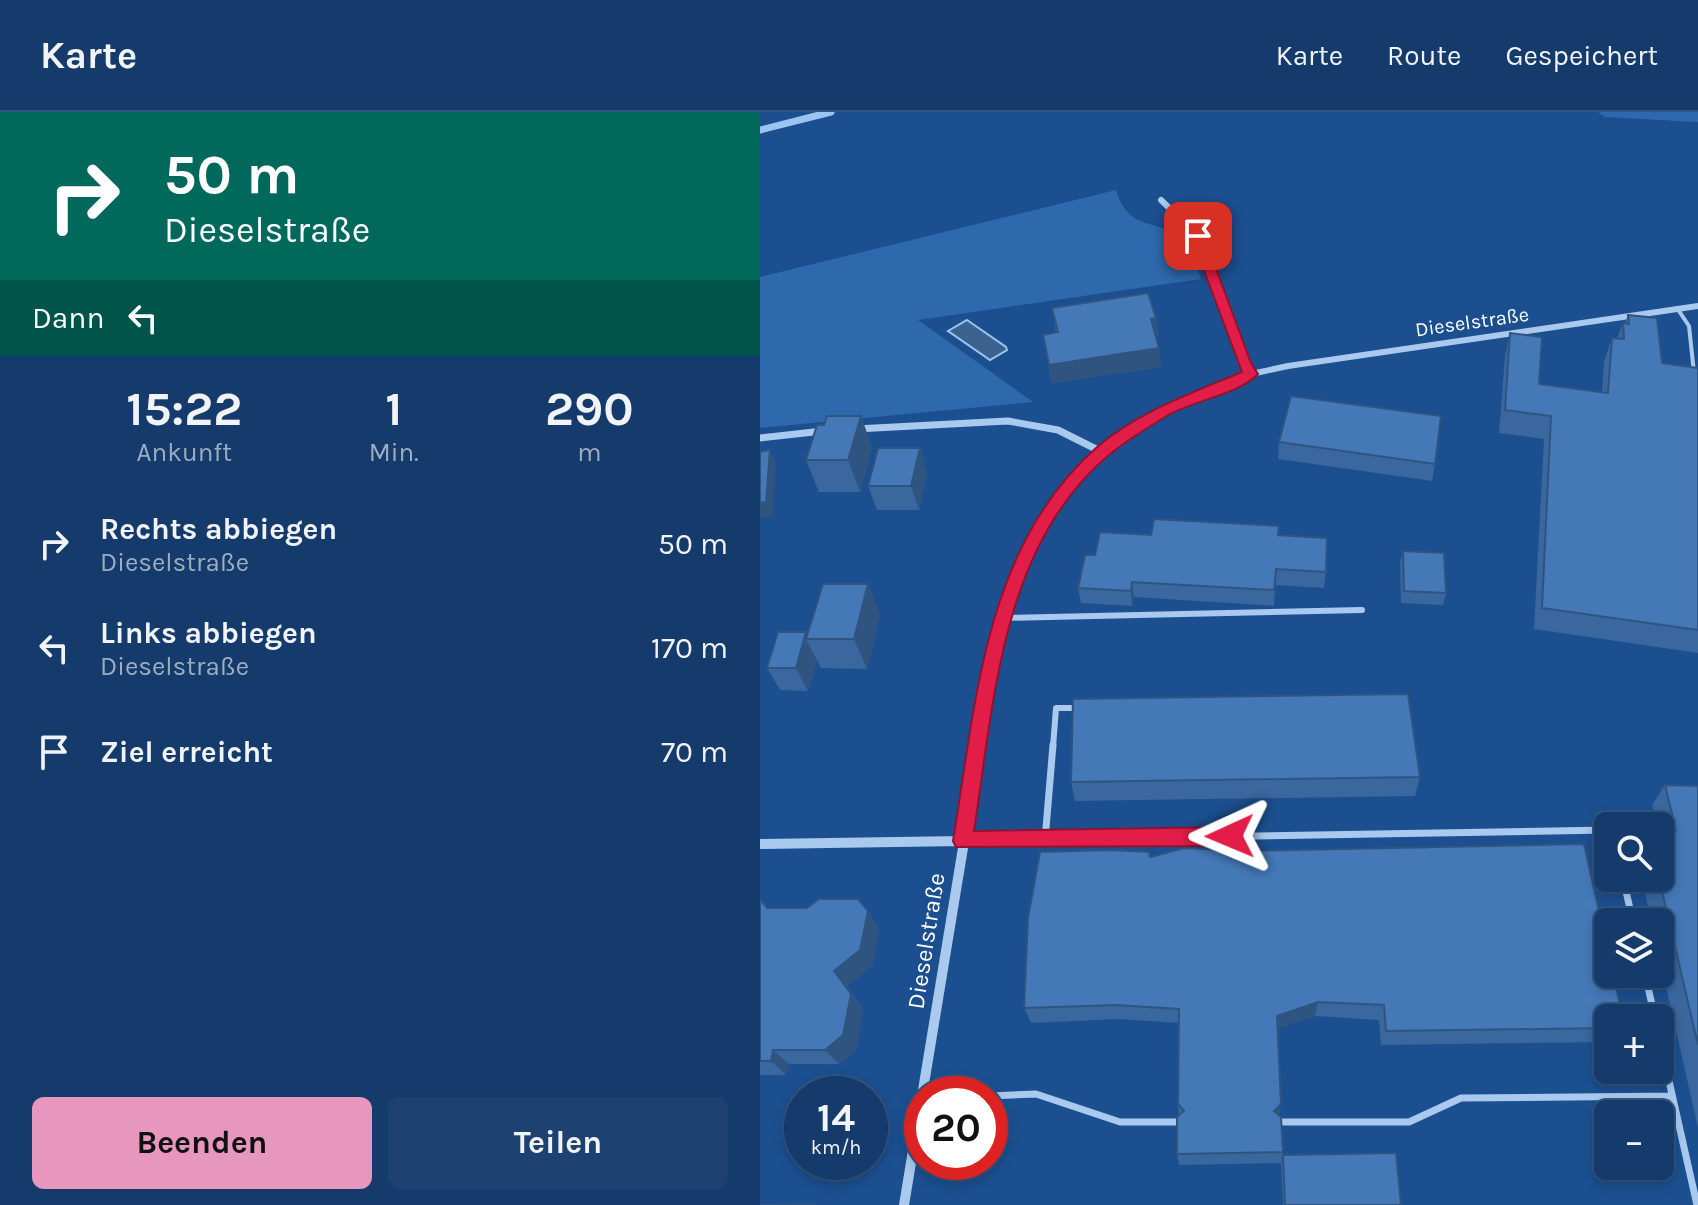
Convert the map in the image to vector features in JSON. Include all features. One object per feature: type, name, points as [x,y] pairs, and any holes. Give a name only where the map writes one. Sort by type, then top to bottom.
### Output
[{"type":"street","points":[[1161,200],[1198,236],[1243,364],[1251,374]]},
{"type":"street","name":"Dieselstraße","points":[[926,1076],[1001,618],[1025,553],[1064,495],[1102,452],[1165,410],[1251,374],[1698,306]]},
{"type":"street","points":[[849,430],[1008,421],[1058,430],[1102,452]]},
{"type":"street","points":[[760,438],[835,431]]},
{"type":"street","points":[[760,844],[963,841]]},
{"type":"street","name":"Dieselstraße","points":[[904,1205],[908,1180]]},
{"type":"lane","points":[[1677,308],[1689,326],[1695,383]]},
{"type":"lane","points":[[1001,618],[1362,610]]},
{"type":"lane","points":[[1045,840],[1056,708],[1092,708]]},
{"type":"lane","points":[[963,841],[1594,830]]},
{"type":"lane","points":[[1669,1084],[1697,1205]]},
{"type":"lane","points":[[1008,1095],[1036,1094],[1120,1122],[1179,1122]]},
{"type":"lane","points":[[1279,1122],[1409,1122],[1461,1098],[1672,1096]]},
{"type":"shaded area","points":[[1598,112],[1698,112],[1698,122],[1605,117]]},
{"type":"shaded area","points":[[1116,190],[1128,213],[1162,228],[1185,244],[1201,279],[918,320],[1033,402],[760,428],[760,277]]},
{"type":"shaded area","points":[[967,320],[1007,350],[990,360],[948,331]]},
{"type":"building","points":[[1148,293],[1156,318],[1151,319],[1159,348],[1049,365],[1043,335],[1058,332],[1052,308]]},
{"type":"building","points":[[1628,315],[1657,318],[1662,363],[1698,368],[1698,630],[1542,608],[1551,416],[1505,410],[1510,333],[1542,337],[1539,384],[1608,393],[1612,338],[1624,339],[1623,323],[1629,324]]},
{"type":"building","points":[[1291,396],[1441,416],[1435,464],[1279,442]]},
{"type":"building","points":[[827,416],[861,416],[848,460],[806,460],[817,425],[824,425]]},
{"type":"building","points":[[878,448],[920,448],[911,486],[868,486]]},
{"type":"building","points":[[770,450],[766,502],[760,503],[760,452]]},
{"type":"building","points":[[1154,519],[1279,526],[1278,535],[1327,538],[1326,572],[1276,569],[1274,590],[1132,582],[1131,591],[1078,588],[1085,555],[1095,555],[1100,532],[1151,535]]},
{"type":"building","points":[[1403,551],[1444,553],[1446,593],[1404,591]]},
{"type":"building","points":[[823,584],[868,584],[854,639],[806,639]]},
{"type":"building","points":[[778,632],[806,632],[796,668],[767,668]]},
{"type":"building","points":[[1408,694],[1420,777],[1071,782],[1073,699]]},
{"type":"building","points":[[1665,785],[1698,786],[1698,1045],[1674,942],[1674,908],[1666,908],[1662,892],[1674,892],[1676,830]]},
{"type":"building","points":[[1584,844],[1598,908],[1594,908],[1594,988],[1616,988],[1620,1004],[1594,1004],[1594,1028],[1386,1031],[1384,1005],[1318,1002],[1277,1016],[1281,1104],[1274,1111],[1281,1117],[1283,1152],[1177,1154],[1177,1117],[1184,1111],[1178,1104],[1179,1009],[1116,1005],[1024,1008],[1028,918],[1040,852],[1111,850],[1149,852],[1150,857],[1185,848],[1240,851]]},
{"type":"building","points":[[760,899],[767,908],[807,908],[819,899],[858,899],[868,911],[860,950],[834,971],[851,994],[843,1035],[825,1050],[773,1050],[771,1061],[760,1061]]},
{"type":"building","points":[[1396,1153],[1401,1205],[1285,1205],[1283,1155]]},
{"type":"waterway","points":[[760,130],[831,112]]},
{"type":"route","points":[[1198,236],[1243,364],[1251,374],[1165,410],[1102,452],[1064,495],[1025,553],[995,642],[963,841],[1230,836]]}]
